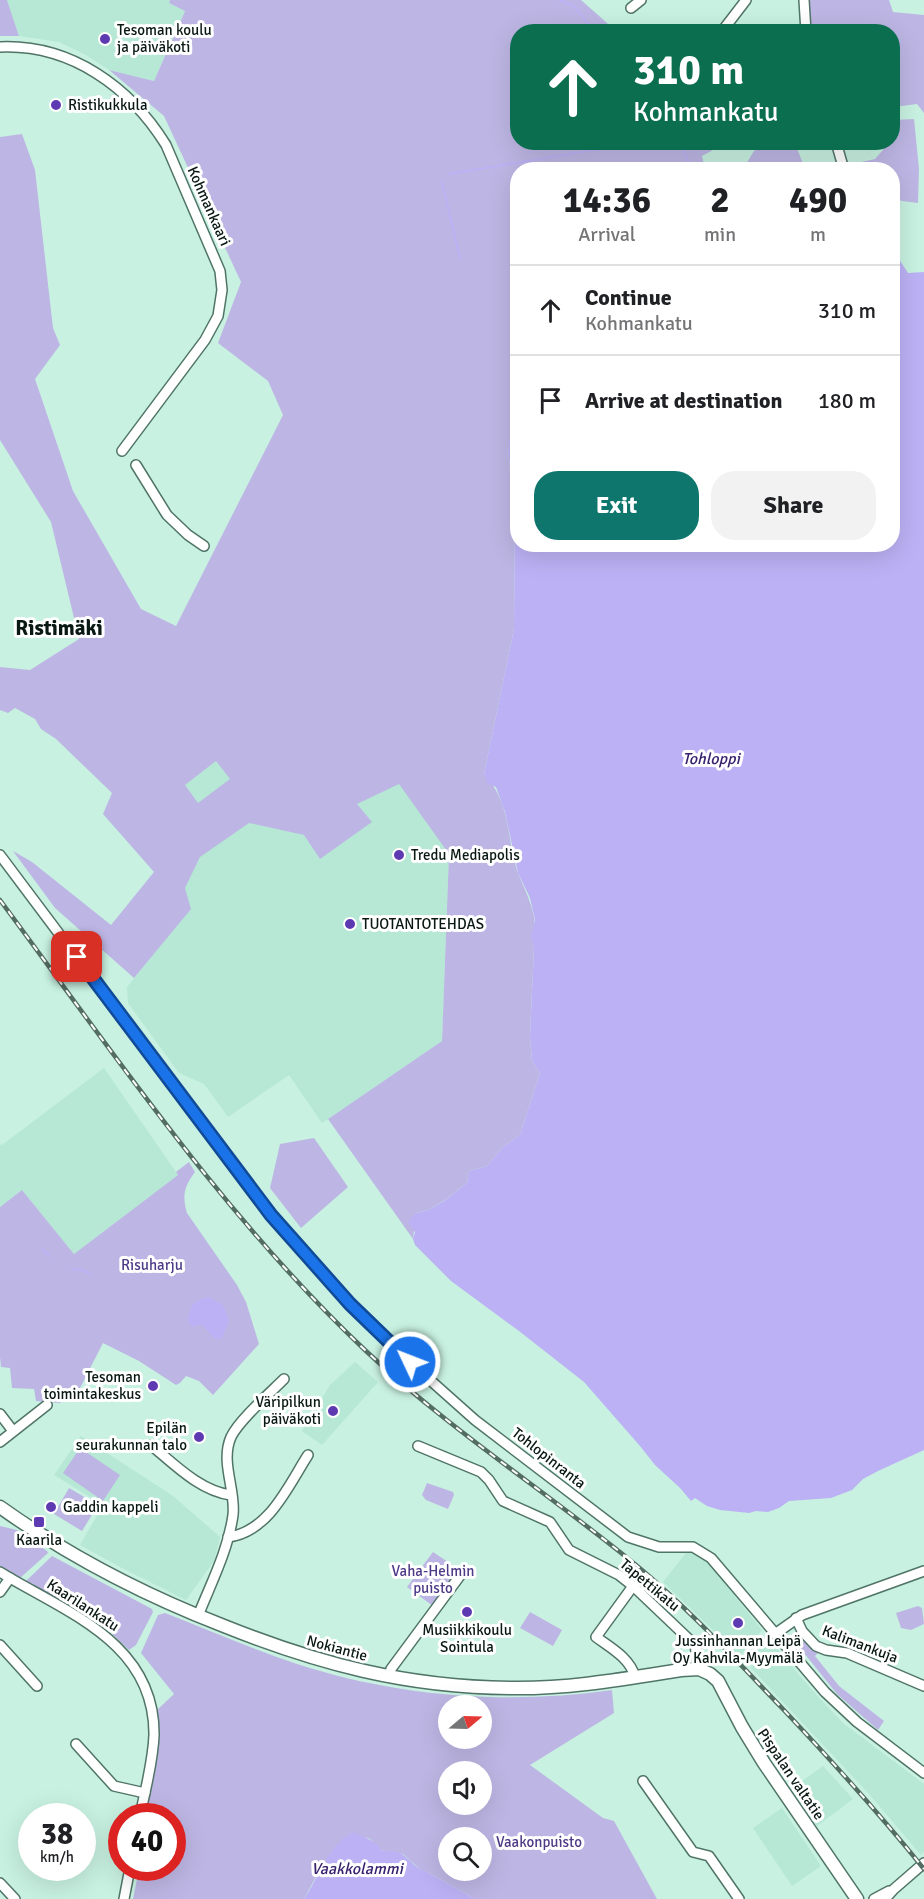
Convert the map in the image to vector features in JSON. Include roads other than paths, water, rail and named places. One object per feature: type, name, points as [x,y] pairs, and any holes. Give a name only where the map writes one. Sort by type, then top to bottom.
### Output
[{"type":"main road","name":"Nokiantie","points":[[0,1507],[77,1558],[138,1590],[198,1616],[332,1664],[389,1677],[458,1686],[509,1688],[558,1687],[699,1669]]},
{"type":"main road","name":"Pispalan valtatie","points":[[699,1669],[718,1681],[764,1763],[857,1899]]},
{"type":"street","points":[[631,8],[641,0]]},
{"type":"street","points":[[728,24],[746,0]]},
{"type":"street","points":[[804,0],[806,24]]},
{"type":"street","name":"Kohmankaari","points":[[0,47],[36,50],[71,60],[102,75],[130,98],[155,126],[166,145],[220,271],[222,290],[218,316],[205,340],[122,451]]},
{"type":"street","points":[[136,465],[167,515],[188,535],[204,546]]},
{"type":"street","name":"Tohlopinranta","points":[[0,855],[266,1209],[321,1273],[393,1347],[475,1420],[628,1538],[659,1547],[693,1547],[711,1558],[842,1709],[924,1773]]},
{"type":"street","points":[[198,1616],[218,1570],[233,1515],[228,1465],[231,1437],[241,1423],[284,1379]]},
{"type":"street","points":[[0,1442],[47,1406]]},
{"type":"street","points":[[0,1414],[13,1431]]},
{"type":"street","points":[[151,1445],[202,1484],[231,1494]]},
{"type":"street","name":"Tapettikatu","points":[[418,1446],[481,1472],[503,1501],[550,1522],[569,1550],[619,1575],[633,1586],[694,1645],[699,1669]]},
{"type":"street","points":[[228,1537],[243,1534],[275,1508],[308,1455]]},
{"type":"street","points":[[775,1634],[796,1618],[828,1604],[924,1571]]},
{"type":"street","name":"Kaarilankatu","points":[[0,1572],[96,1628],[117,1645],[138,1676],[152,1714],[154,1732],[143,1803]]},
{"type":"street","points":[[389,1677],[391,1668],[462,1573]]},
{"type":"street","points":[[0,1592],[10,1578]]},
{"type":"street","points":[[633,1586],[596,1636],[627,1661],[635,1677]]},
{"type":"street","name":"Kalimankuja","points":[[796,1618],[802,1631],[816,1646],[847,1653],[924,1686]]},
{"type":"street","points":[[0,1645],[37,1686]]},
{"type":"street","points":[[76,1744],[114,1786],[145,1793]]},
{"type":"street","points":[[643,1781],[693,1852],[709,1856],[739,1899]]},
{"type":"street","points":[[885,1899],[924,1863]]},
{"type":"street","points":[[124,1899],[127,1881]]},
{"type":"street","points":[[0,1882],[15,1899]]},
{"type":"street","points":[[874,1899],[894,1889]]},
{"type":"water","name":"Tohloppi","points":[[900,261],[908,273],[924,272],[924,1450],[863,1479],[852,1490],[831,1498],[789,1501],[768,1512],[749,1513],[720,1510],[707,1506],[695,1498],[691,1501],[655,1465],[584,1382],[451,1281],[415,1245],[413,1239],[415,1232],[408,1222],[416,1213],[428,1210],[444,1201],[467,1183],[469,1171],[487,1166],[503,1147],[520,1135],[540,1073],[532,1061],[530,1035],[534,948],[531,937],[535,920],[530,898],[518,873],[505,812],[496,787],[487,783],[484,774],[514,629],[515,552],[900,552]]},
{"type":"water","name":"Tohloppi","points":[[510,435],[510,467],[508,451]]},
{"type":"water","points":[[209,1297],[223,1305],[229,1321],[222,1338],[215,1339],[201,1324],[193,1327],[188,1322],[193,1304]]},
{"type":"water","name":"Vaakkolammi","points":[[353,1832],[373,1841],[381,1850],[402,1854],[420,1869],[438,1878],[438,1881],[443,1881],[475,1899],[304,1899],[330,1853]]},
{"type":"waterway","points":[[560,0],[575,7],[588,24]]},
{"type":"waterway","points":[[522,162],[594,150]]},
{"type":"waterway","points":[[683,150],[689,162]]},
{"type":"waterway","points":[[449,174],[510,164]]},
{"type":"waterway","points":[[442,182],[460,259]]},
{"type":"waterway","points":[[42,1249],[49,1256]]},
{"type":"waterway","points":[[72,1269],[83,1270],[91,1275]]},
{"type":"railway","points":[[0,900],[173,1134],[266,1246],[315,1300],[366,1351],[431,1408],[602,1538],[674,1598],[818,1746],[924,1869]]},
{"type":"place","name":"Tesoman koulu ja päiväkoti","points":[[105,39]]},
{"type":"place","name":"Ristikukkula","points":[[56,105]]},
{"type":"place","name":"Tredu Mediapolis","points":[[399,855]]},
{"type":"place","name":"TUOTANTOTEHDAS","points":[[350,924]]},
{"type":"place","name":"Tesoman toimintakeskus","points":[[153,1386]]},
{"type":"place","name":"Väripilkun päiväkoti","points":[[333,1411]]},
{"type":"place","name":"Epilän seurakunnan talo","points":[[199,1437]]},
{"type":"place","name":"Gaddin kappeli","points":[[51,1507]]},
{"type":"place","name":"Kaarila","points":[[39,1522]]},
{"type":"place","name":"Musiikkikoulu Sointula","points":[[467,1612]]},
{"type":"place","name":"Jussinhannan Leipä Oy Kahvila-Myymälä","points":[[738,1623]]},
{"type":"district","name":"Ristimäki","points":[[59,628]]},
{"type":"park label","name":"Risuharju","points":[[152,1265]]},
{"type":"park label","name":"Vaha-Helmin puisto","points":[[433,1580]]},
{"type":"park label","name":"Vaakonpuisto","points":[[539,1842]]}]
